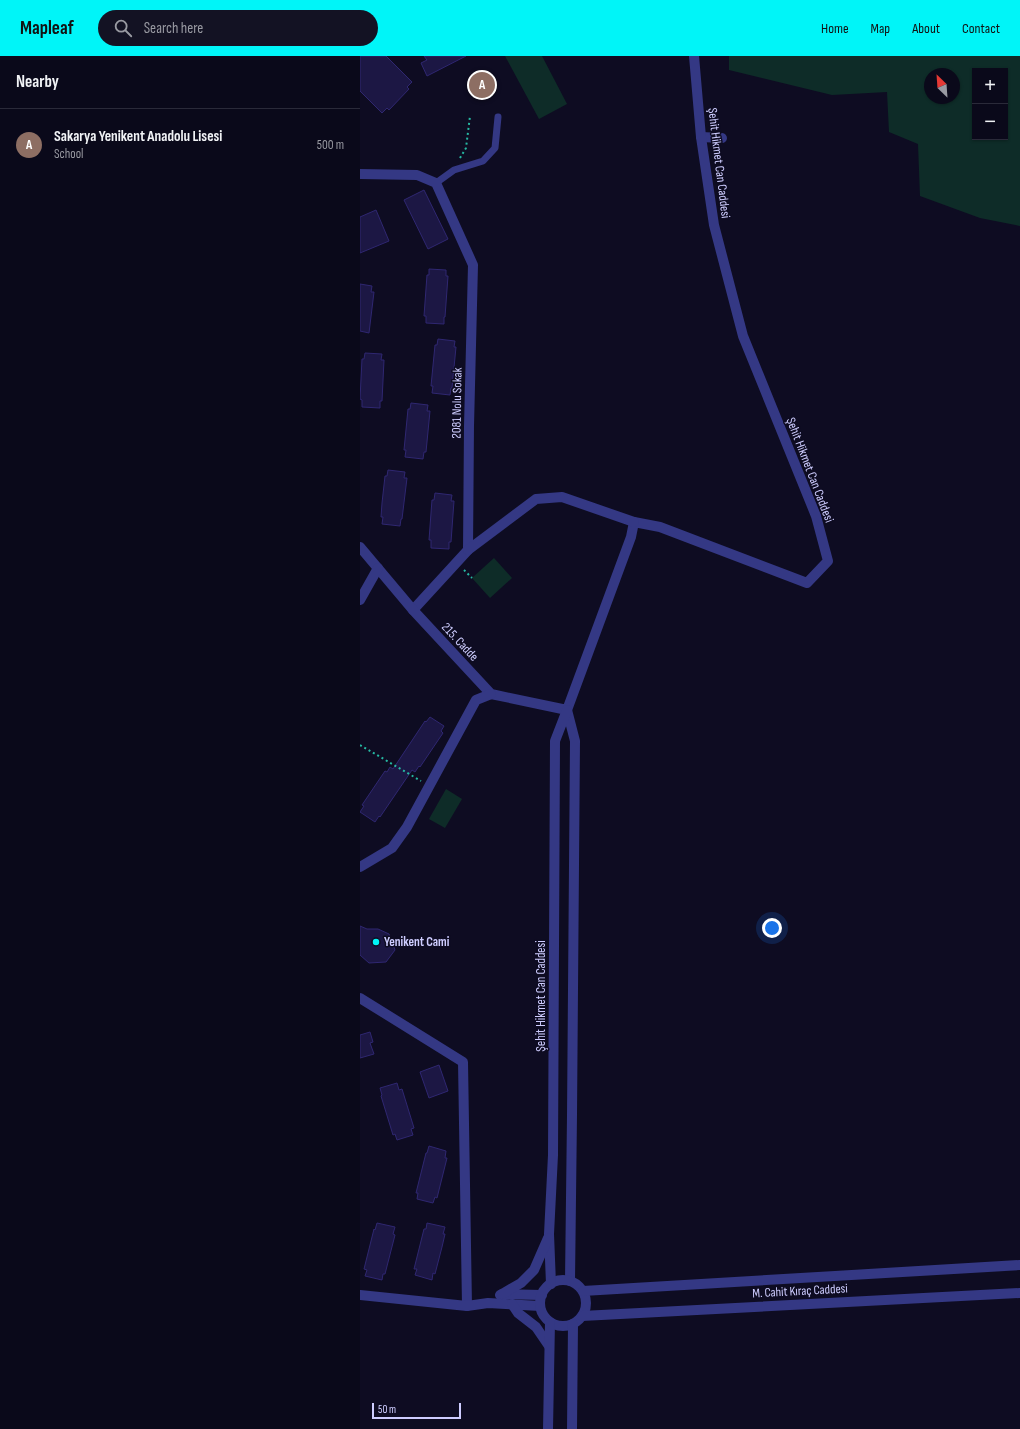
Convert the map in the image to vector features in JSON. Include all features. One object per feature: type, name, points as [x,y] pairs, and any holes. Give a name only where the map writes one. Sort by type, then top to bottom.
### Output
[{"type":"street","name":"Şehit Hikmet Can Caddesi","points":[[550,1284],[553,1155],[555,741],[631,537],[634,522],[660,527],[807,583],[828,561],[816,516],[743,336],[714,225],[701,137],[694,56]]},
{"type":"street","points":[[701,137],[722,138]]},
{"type":"street","points":[[360,174],[417,175],[436,183]]},
{"type":"street","name":"2081 Nolu Sokak","points":[[436,183],[473,265],[468,550]]},
{"type":"street","points":[[413,610],[468,550],[536,499],[562,497],[634,522]]},
{"type":"street","name":"215. Cadde","points":[[360,547],[413,610],[491,694]]},
{"type":"street","points":[[360,600],[378,568]]},
{"type":"street","points":[[360,867],[392,848],[407,827],[476,700],[491,694],[567,710],[575,741],[573,1099],[570,1281]]},
{"type":"street","points":[[360,998],[463,1062],[467,1306]]},
{"type":"street","points":[[488,1302],[521,1283],[534,1270],[550,1234]]},
{"type":"street","name":"M. Cahit Kıraç Caddesi","points":[[583,1291],[1020,1265]]},
{"type":"street","points":[[563,1280],[570,1281],[583,1291],[586,1304],[582,1316],[572,1324],[565,1326],[557,1325],[545,1318],[540,1306],[542,1295],[550,1284],[563,1280]]},
{"type":"street","name":"M. Cahit Kıraç Caddesi","points":[[582,1316],[1020,1292]]},
{"type":"street","points":[[502,1294],[542,1295]]},
{"type":"street","points":[[360,1295],[467,1306],[488,1302],[540,1306]]},
{"type":"street","points":[[512,1304],[518,1313],[536,1327],[549,1346]]},
{"type":"street","points":[[548,1429],[550,1322]]},
{"type":"street","points":[[572,1324],[572,1429]]},
{"type":"lane","points":[[436,183],[454,170],[482,161],[495,148],[498,116]]},
{"type":"path","points":[[454,170],[466,148],[470,116]]},
{"type":"path","points":[[360,745],[430,786]]},
{"type":"green space","points":[[505,56],[542,56],[567,104],[539,119]]},
{"type":"green space","points":[[729,56],[1020,56],[1020,226],[980,218],[920,196],[918,144],[889,132],[887,92],[832,95],[729,70]]},
{"type":"green space","points":[[494,558],[512,578],[490,598],[472,578]]},
{"type":"green space","points":[[446,789],[462,799],[445,828],[429,819]]},
{"type":"building","points":[[360,56],[386,56],[412,82],[407,87],[409,89],[389,110],[387,108],[382,113],[360,91]]},
{"type":"building","points":[[424,56],[466,56],[427,76],[421,63],[427,60]]},
{"type":"building","points":[[424,190],[448,239],[428,249],[404,200]]},
{"type":"building","points":[[376,210],[389,241],[360,253],[360,217]]},
{"type":"building","points":[[429,269],[446,270],[446,276],[448,276],[444,324],[426,323],[426,316],[424,316],[427,275],[429,275]]},
{"type":"building","points":[[360,284],[372,286],[371,292],[374,292],[369,333],[360,331]]},
{"type":"building","points":[[438,339],[455,341],[454,347],[456,347],[450,395],[432,393],[433,386],[431,386],[435,345],[437,345]]},
{"type":"building","points":[[365,353],[382,354],[381,360],[384,360],[382,401],[380,401],[380,408],[362,407],[362,400],[360,399],[362,359],[364,359]]},
{"type":"building","points":[[411,403],[428,405],[427,411],[430,411],[426,452],[424,452],[423,459],[405,457],[406,450],[404,450],[408,409],[410,409]]},
{"type":"building","points":[[388,470],[405,472],[404,478],[407,478],[400,526],[382,524],[383,517],[381,517],[385,476],[387,476]]},
{"type":"building","points":[[435,493],[452,495],[451,501],[454,501],[451,542],[449,542],[449,549],[431,548],[431,540],[429,540],[432,500],[434,500]]},
{"type":"building","points":[[430,717],[444,726],[441,731],[443,733],[420,767],[419,766],[415,772],[412,770],[375,822],[360,812],[364,806],[362,805],[385,771],[387,772],[390,767],[393,769],[425,721],[426,722]]},
{"type":"building","name":"Yenikent Cami","points":[[360,926],[367,929],[378,929],[389,934],[395,950],[386,962],[369,963],[360,955]]},
{"type":"building","points":[[370,1032],[373,1042],[370,1043],[374,1054],[360,1058],[360,1035]]},
{"type":"building","points":[[439,1065],[448,1091],[429,1098],[420,1072]]},
{"type":"building","points":[[397,1083],[399,1090],[402,1089],[414,1128],[411,1129],[413,1135],[397,1140],[395,1134],[393,1135],[380,1088]]},
{"type":"building","points":[[429,1146],[446,1151],[445,1158],[447,1158],[437,1198],[435,1197],[433,1203],[417,1199],[418,1193],[416,1193]]},
{"type":"building","points":[[377,1223],[395,1227],[393,1234],[395,1235],[385,1274],[383,1274],[382,1280],[365,1276],[367,1270],[364,1269],[374,1229],[375,1230]]},
{"type":"building","points":[[427,1223],[445,1227],[442,1247],[432,1280],[415,1275],[417,1269],[414,1269],[424,1229],[426,1229]]},
{"type":"place","name":"Sakarya Yenikent Anadolu Lisesi","points":[[482,85]]},
{"type":"place","name":"Yenikent Cami","points":[[376,942]]}]
